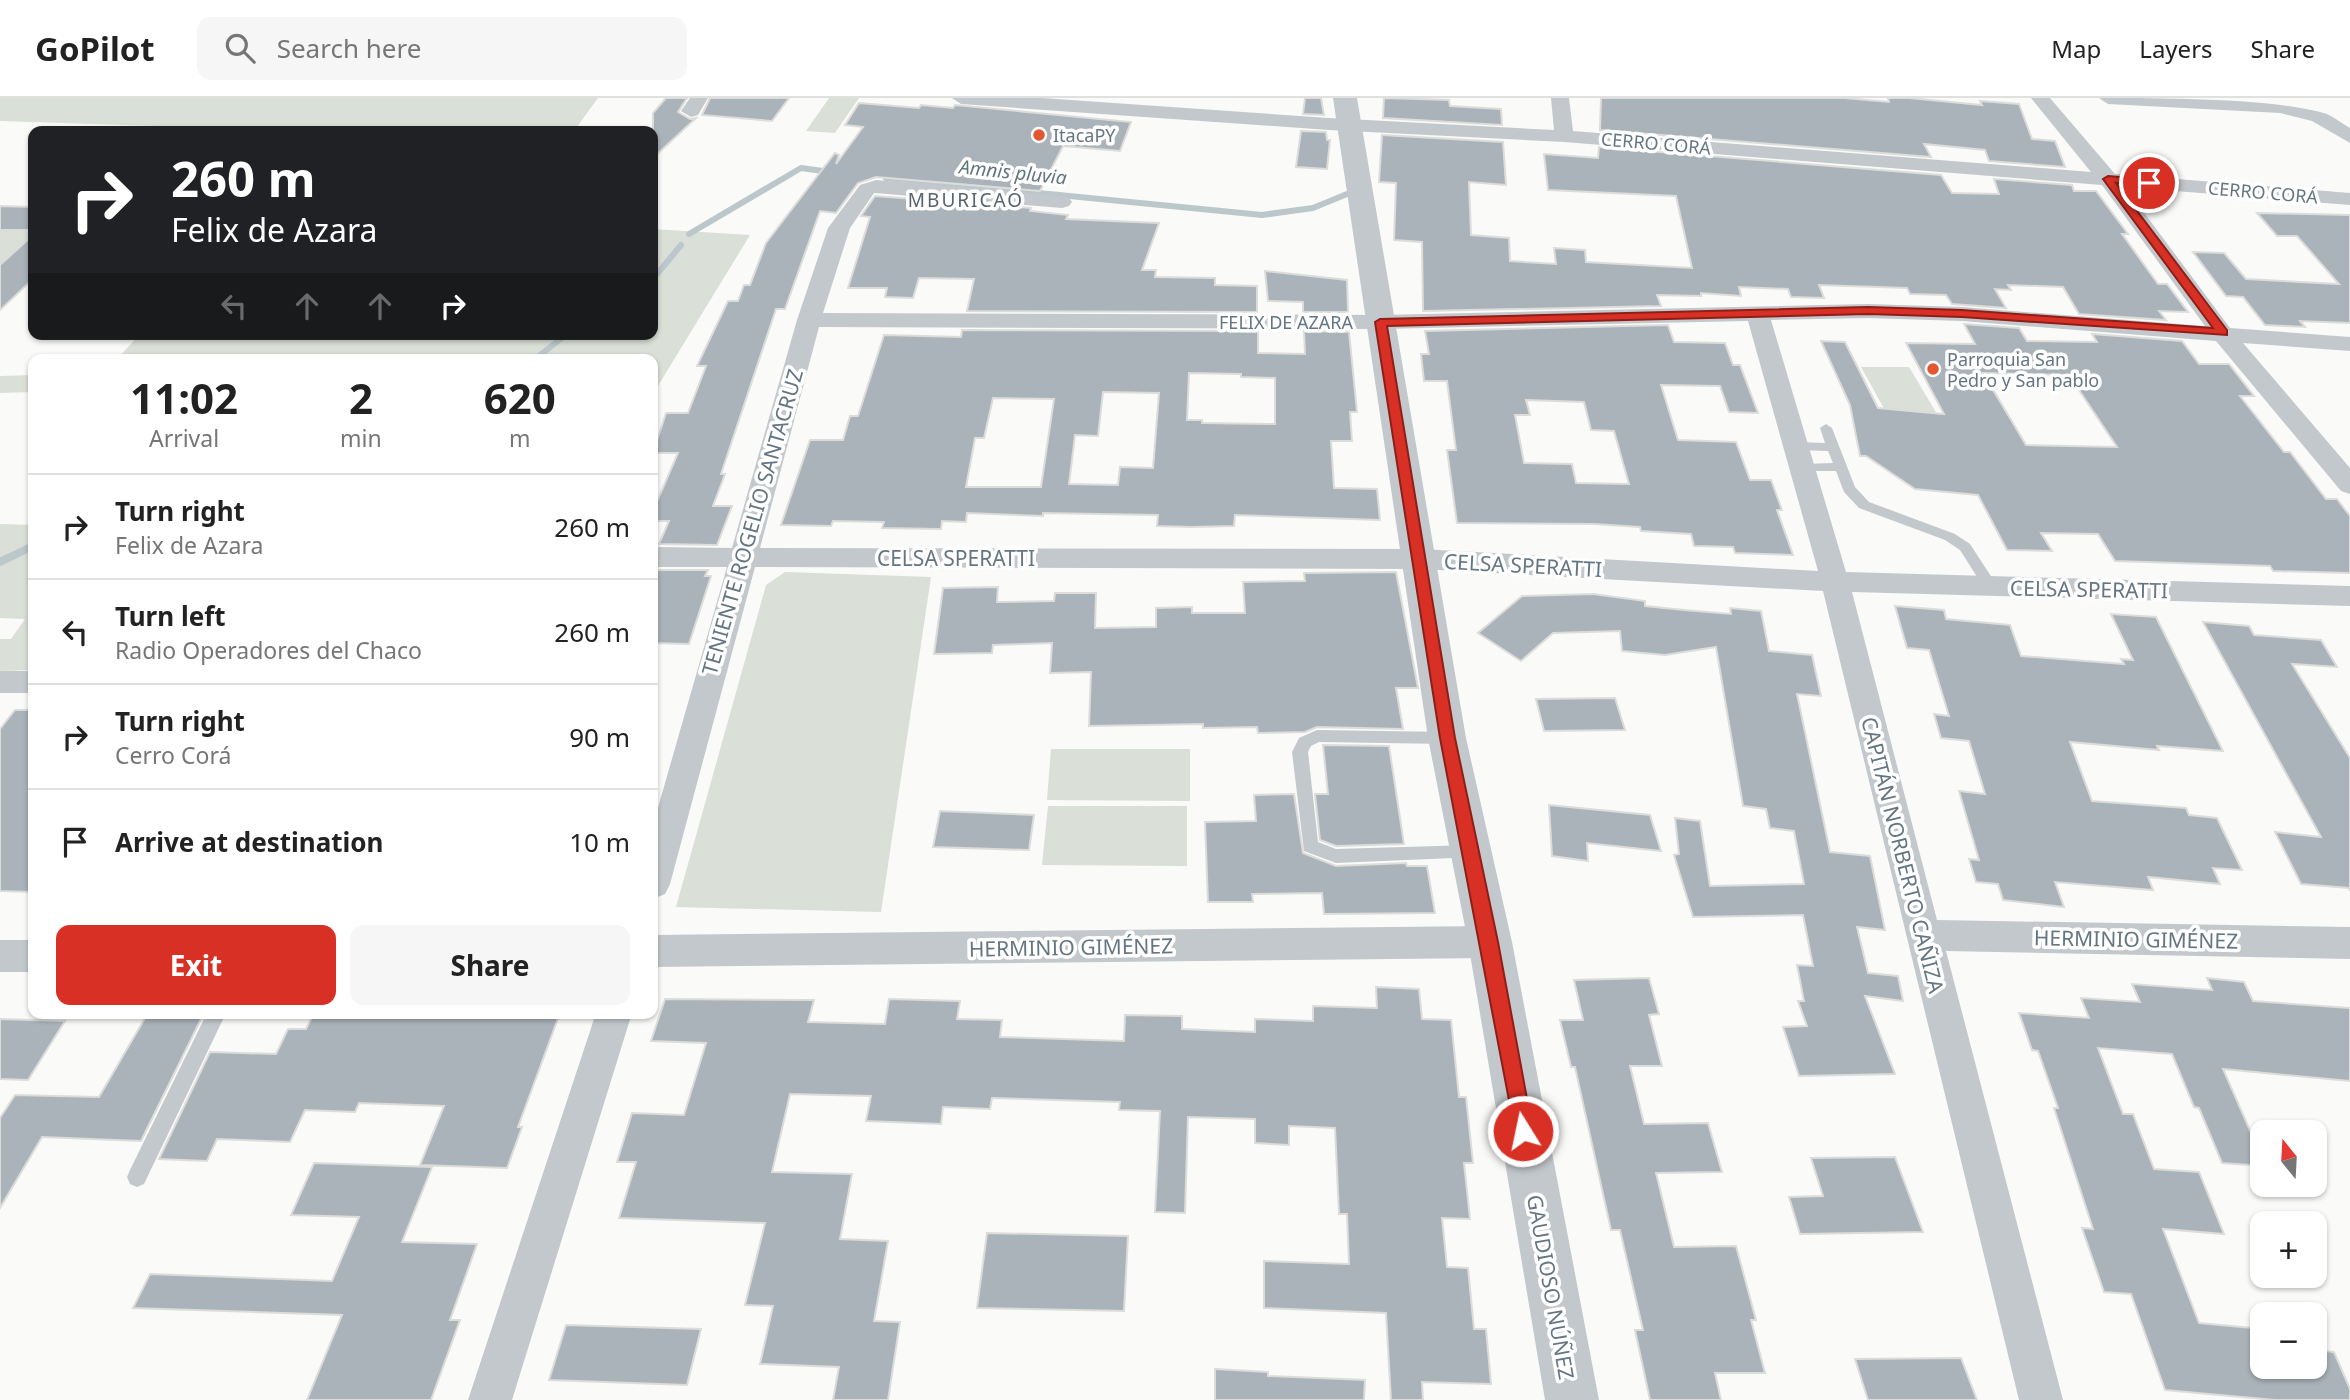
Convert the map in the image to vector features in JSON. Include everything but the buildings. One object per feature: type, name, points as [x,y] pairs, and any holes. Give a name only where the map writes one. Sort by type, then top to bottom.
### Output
[{"type":"street","name":"CERRO CORÁ","points":[[961,98],[1347,111],[1564,136],[2350,199]]},
{"type":"street","points":[[1560,98],[1564,136]]},
{"type":"street","points":[[2040,98],[2108,179],[2222,333],[2350,485]]},
{"type":"street","points":[[2108,98],[2281,107],[2319,117],[2350,137]]},
{"type":"street","name":"GAUDIOSO NÚÑEZ","points":[[1347,111],[1447,738],[1489,942],[1572,1400]]},
{"type":"street","name":"TENIENTE ROGELIO SANTACRUZ","points":[[658,866],[809,320],[839,229],[867,189],[888,185],[1062,202]]},
{"type":"street","name":"FELIX DE AZARA","points":[[809,320],[1380,322],[1757,312],[1962,314],[2350,344]]},
{"type":"street","name":"CAPITÁN NORBERTO CAÑIZA","points":[[1757,312],[1835,582],[2042,1400]]},
{"type":"street","name":"CELSA SPERATTI","points":[[658,556],[1420,559],[1835,582],[2350,596]]},
{"type":"street","points":[[0,682],[28,682]]},
{"type":"street","name":"HERMINIO GIMÉNEZ","points":[[1923,935],[2350,943]]},
{"type":"street","name":"HERMINIO GIMÉNEZ","points":[[658,951],[1489,942]]},
{"type":"street","points":[[0,956],[28,956]]},
{"type":"street","points":[[490,1400],[612,1019]]},
{"type":"lane","points":[[1826,428],[1849,489],[1864,505],[1950,537],[1965,547],[1991,587]]},
{"type":"lane","points":[[1800,457],[1833,447]]},
{"type":"lane","points":[[1800,457],[1840,467]]},
{"type":"lane","points":[[1447,738],[1317,736],[1305,742],[1300,752],[1310,846],[1336,856],[1471,852]]},
{"type":"lane","points":[[137,1177],[214,1019]]},
{"type":"shaded area","points":[[0,98],[598,98],[578,126],[154,126],[0,121]]},
{"type":"shaded area","points":[[829,98],[859,98],[835,133],[806,131]]},
{"type":"shaded area","points":[[658,229],[750,235],[658,386],[658,354],[122,354],[134,340],[658,340]]},
{"type":"shaded area","points":[[0,230],[28,230],[28,245],[0,265]]},
{"type":"shaded area","points":[[1861,367],[1909,367],[1937,414],[1887,414]]},
{"type":"shaded area","points":[[28,375],[28,392],[0,393],[0,376]]},
{"type":"shaded area","points":[[0,524],[28,525],[28,670],[0,671],[0,639],[11,639],[25,619],[0,618]]},
{"type":"shaded area","points":[[785,572],[931,577],[881,912],[676,907],[766,585]]},
{"type":"shaded area","points":[[1051,749],[1190,749],[1190,801],[1047,800]]},
{"type":"shaded area","points":[[1048,806],[1187,806],[1187,866],[1042,865]]},
{"type":"waterway","name":"Amnis pluvia","points":[[689,234],[801,168],[830,172]]},
{"type":"waterway","name":"Amnis pluvia","points":[[886,178],[1262,215],[1313,208],[1347,194]]},
{"type":"waterway","name":"Amnis pluvia","points":[[658,273],[681,245]]},
{"type":"waterway","name":"Amnis pluvia","points":[[541,354],[559,340]]},
{"type":"waterway","name":"Amnis pluvia","points":[[0,562],[28,548]]},
{"type":"place","name":"ItacaPY","points":[[1039,135]]},
{"type":"place","name":"Parroquia San Pedro y San pablo","points":[[1933,369]]},
{"type":"district","name":"MBURICAÓ","points":[[966,200]]},
{"type":"route","points":[[1523,1131],[1489,942],[1447,738],[1380,322],[1868,311],[1962,314],[2222,333],[2108,179],[2149,183]]}]
